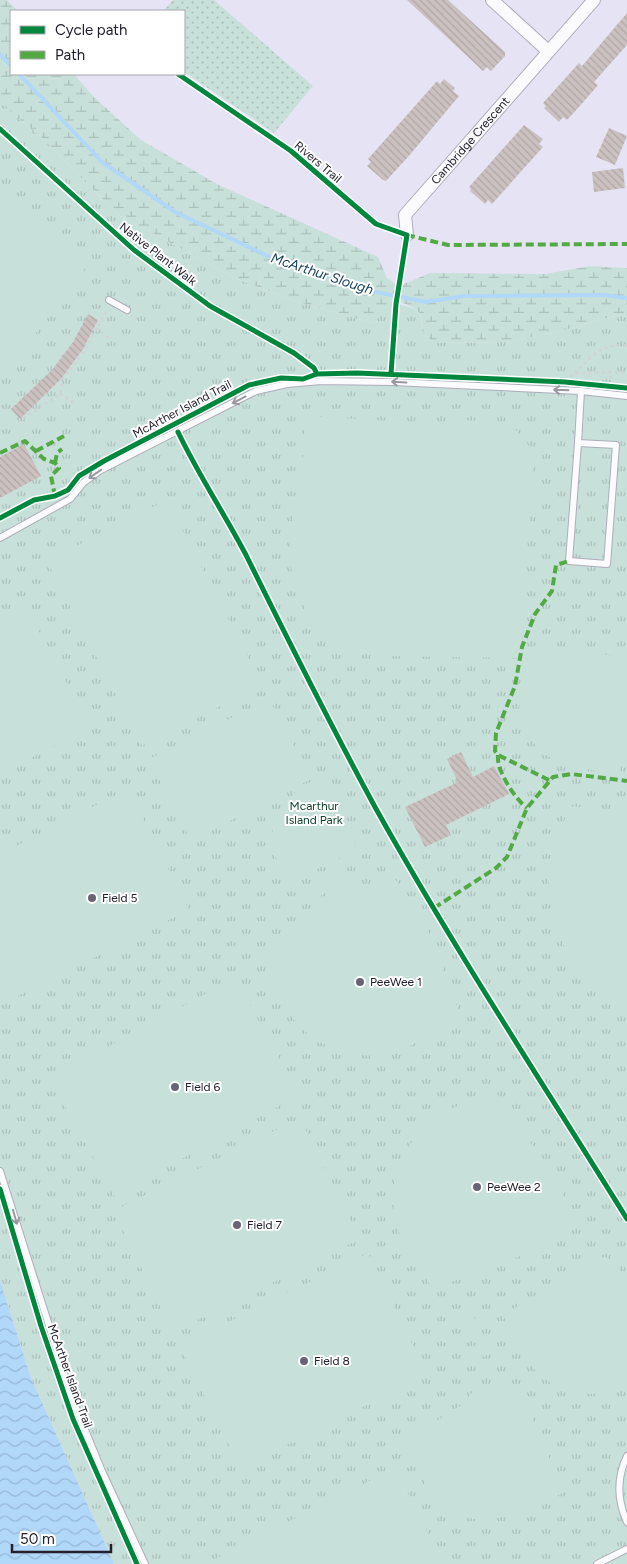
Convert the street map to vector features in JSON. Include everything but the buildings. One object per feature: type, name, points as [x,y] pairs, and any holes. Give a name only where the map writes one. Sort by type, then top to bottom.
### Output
[{"type":"street","points":[[492,0],[548,51]]},
{"type":"street","name":"Cambridge Crescent","points":[[406,235],[405,215],[594,0]]},
{"type":"lane","points":[[111,301],[127,310]]},
{"type":"lane","points":[[0,538],[70,498],[83,483],[99,471],[256,391],[321,381],[393,382],[581,391],[627,396]]},
{"type":"lane","points":[[578,443],[616,446],[607,564],[569,561],[581,391]]},
{"type":"lane","points":[[0,1171],[72,1398],[101,1469],[144,1564]]},
{"type":"lane","points":[[627,1456],[622,1470],[619,1489],[621,1504],[627,1522]]},
{"type":"lane","points":[[597,1564],[627,1549]]},
{"type":"path","points":[[18,422],[60,394],[62,380],[83,352],[111,301]]},
{"type":"path","points":[[96,328],[112,340]]},
{"type":"path","points":[[565,382],[601,349],[613,345],[627,346]]},
{"type":"path","points":[[610,386],[611,372]]},
{"type":"path","points":[[575,373],[627,372]]},
{"type":"path","points":[[556,382],[573,383]]},
{"type":"path","points":[[600,386],[618,387]]},
{"type":"path","points":[[60,394],[76,404]]},
{"type":"green space","points":[[0,0],[7,0],[17,10],[10,10],[10,75],[75,75],[93,96],[141,140],[217,184],[378,257],[387,278],[399,286],[430,273],[545,274],[590,266],[627,268],[627,317],[618,315],[554,333],[506,342],[434,343],[423,333],[422,320],[418,312],[398,301],[394,308],[372,323],[295,301],[237,279],[117,214],[40,136],[0,103]]},
{"type":"green space","points":[[173,0],[214,0],[313,86],[274,133],[185,73],[185,10],[164,10]]},
{"type":"green space","name":"Mcarthur Island Park","points":[[0,103],[40,136],[117,214],[237,279],[295,301],[372,323],[396,304],[410,307],[418,311],[423,333],[434,343],[506,342],[554,333],[618,315],[627,317],[627,1564],[114,1564],[31,1378],[0,1281]]},
{"type":"green space","points":[[0,194],[90,262],[0,380]]},
{"type":"green space","points":[[306,416],[458,425],[459,420],[484,421],[484,426],[515,429],[534,452],[532,482],[537,482],[535,507],[530,507],[520,658],[373,656],[333,641],[311,619],[298,596],[290,563],[291,536],[304,449]]},
{"type":"green space","points":[[167,500],[262,685],[142,746],[47,561]]},
{"type":"green space","points":[[26,607],[90,727],[0,774],[0,621]]},
{"type":"green space","points":[[524,649],[583,651],[627,658],[627,744],[619,775],[564,765],[544,754],[532,741],[519,711]]},
{"type":"green space","points":[[269,699],[311,779],[191,841],[149,759]]},
{"type":"green space","points":[[318,778],[325,779],[357,840],[352,852],[294,880],[281,867],[274,852],[272,838],[274,823],[291,797],[303,786]]},
{"type":"green space","name":"Field 5","points":[[128,789],[189,910],[2,1004],[0,1000],[0,854]]},
{"type":"green space","points":[[569,806],[627,811],[627,1006],[609,996],[580,969],[568,953],[559,936],[553,917],[549,897],[550,867],[554,849]]},
{"type":"green space","points":[[344,872],[347,879],[342,884],[305,904],[299,894],[337,873],[338,875]]},
{"type":"green space","name":"PeeWee 1","points":[[385,876],[396,880],[412,904],[416,903],[425,918],[422,920],[460,1014],[426,1037],[405,1048],[389,1053],[357,1055],[326,1045],[312,1037],[299,1026],[281,1000],[261,958],[331,905],[343,899],[341,895],[357,886],[359,890]]},
{"type":"green space","name":"Field 6","points":[[235,978],[299,1095],[114,1196],[50,1078]]},
{"type":"green space","name":"PeeWee 2","points":[[496,1092],[553,1176],[559,1173],[567,1190],[562,1193],[576,1219],[572,1231],[546,1244],[548,1249],[531,1258],[528,1252],[497,1267],[432,1288],[399,1232],[393,1201],[398,1170],[412,1142],[422,1129],[434,1119],[456,1107]]},
{"type":"green space","name":"Field 7","points":[[300,1118],[360,1239],[173,1332],[113,1211]]},
{"type":"green space","name":"Field 8","points":[[368,1253],[427,1375],[240,1468],[180,1346]]},
{"type":"green space","points":[[604,1257],[615,1261],[623,1277],[627,1275],[627,1385],[599,1393],[572,1392],[547,1380],[536,1371],[520,1350],[503,1315],[572,1274],[570,1269],[587,1260],[590,1265]]},
{"type":"green space","points":[[472,1313],[491,1352],[483,1357],[463,1317]]},
{"type":"green space","points":[[503,1383],[515,1386],[524,1402],[528,1400],[537,1416],[532,1419],[564,1492],[508,1516],[472,1519],[455,1513],[440,1502],[419,1473],[404,1442],[471,1399],[469,1395],[485,1385],[489,1390]]},
{"type":"green space","points":[[395,1468],[444,1564],[210,1564],[209,1562]]},
{"type":"water","points":[[0,1281],[31,1378],[114,1564],[0,1564]]},
{"type":"waterway","name":"McArthur Slough","points":[[0,54],[10,65]]},
{"type":"waterway","name":"McArthur Slough","points":[[20,75],[102,162],[175,212],[280,262],[376,292],[426,302],[464,296],[605,295],[627,298]]},
{"type":"marked path","points":[[407,235],[448,245],[627,244]]},
{"type":"marked path","points":[[36,451],[64,436]]},
{"type":"marked path","points":[[0,453],[25,441],[44,459],[55,463],[59,468],[51,476],[55,496]]},
{"type":"marked path","points":[[55,463],[57,453],[62,449]]},
{"type":"marked path","points":[[549,780],[498,755],[495,751],[496,733],[515,686],[522,647],[535,614],[552,591],[556,565],[569,561]]},
{"type":"marked path","points":[[498,755],[500,768],[507,784],[527,808]]},
{"type":"marked path","points":[[434,908],[496,868],[507,857],[527,808],[553,777],[571,774],[627,781]]},
{"type":"cycle path","name":"Rivers Trail","points":[[179,75],[291,151],[376,224],[407,235],[396,304],[391,374]]},
{"type":"cycle path","name":"Native Plant Walk","points":[[0,129],[134,250],[210,306],[294,353],[314,368],[317,374]]},
{"type":"cycle path","name":"McArther Island Trail","points":[[0,518],[34,500],[55,496],[68,490],[79,476],[104,461],[249,385],[281,378],[303,379],[317,374],[357,373],[565,382],[627,388]]},
{"type":"cycle path","points":[[178,432],[246,555],[375,807],[467,963],[627,1219]]},
{"type":"cycle path","name":"McArther Island Trail","points":[[0,1189],[41,1326],[73,1419],[137,1564]]},
{"type":"place","name":"Field 5","points":[[92,898]]},
{"type":"place","name":"PeeWee 1","points":[[360,982]]},
{"type":"place","name":"Field 6","points":[[175,1087]]},
{"type":"place","name":"PeeWee 2","points":[[477,1187]]},
{"type":"place","name":"Field 7","points":[[237,1225]]},
{"type":"place","name":"Field 8","points":[[304,1361]]}]
